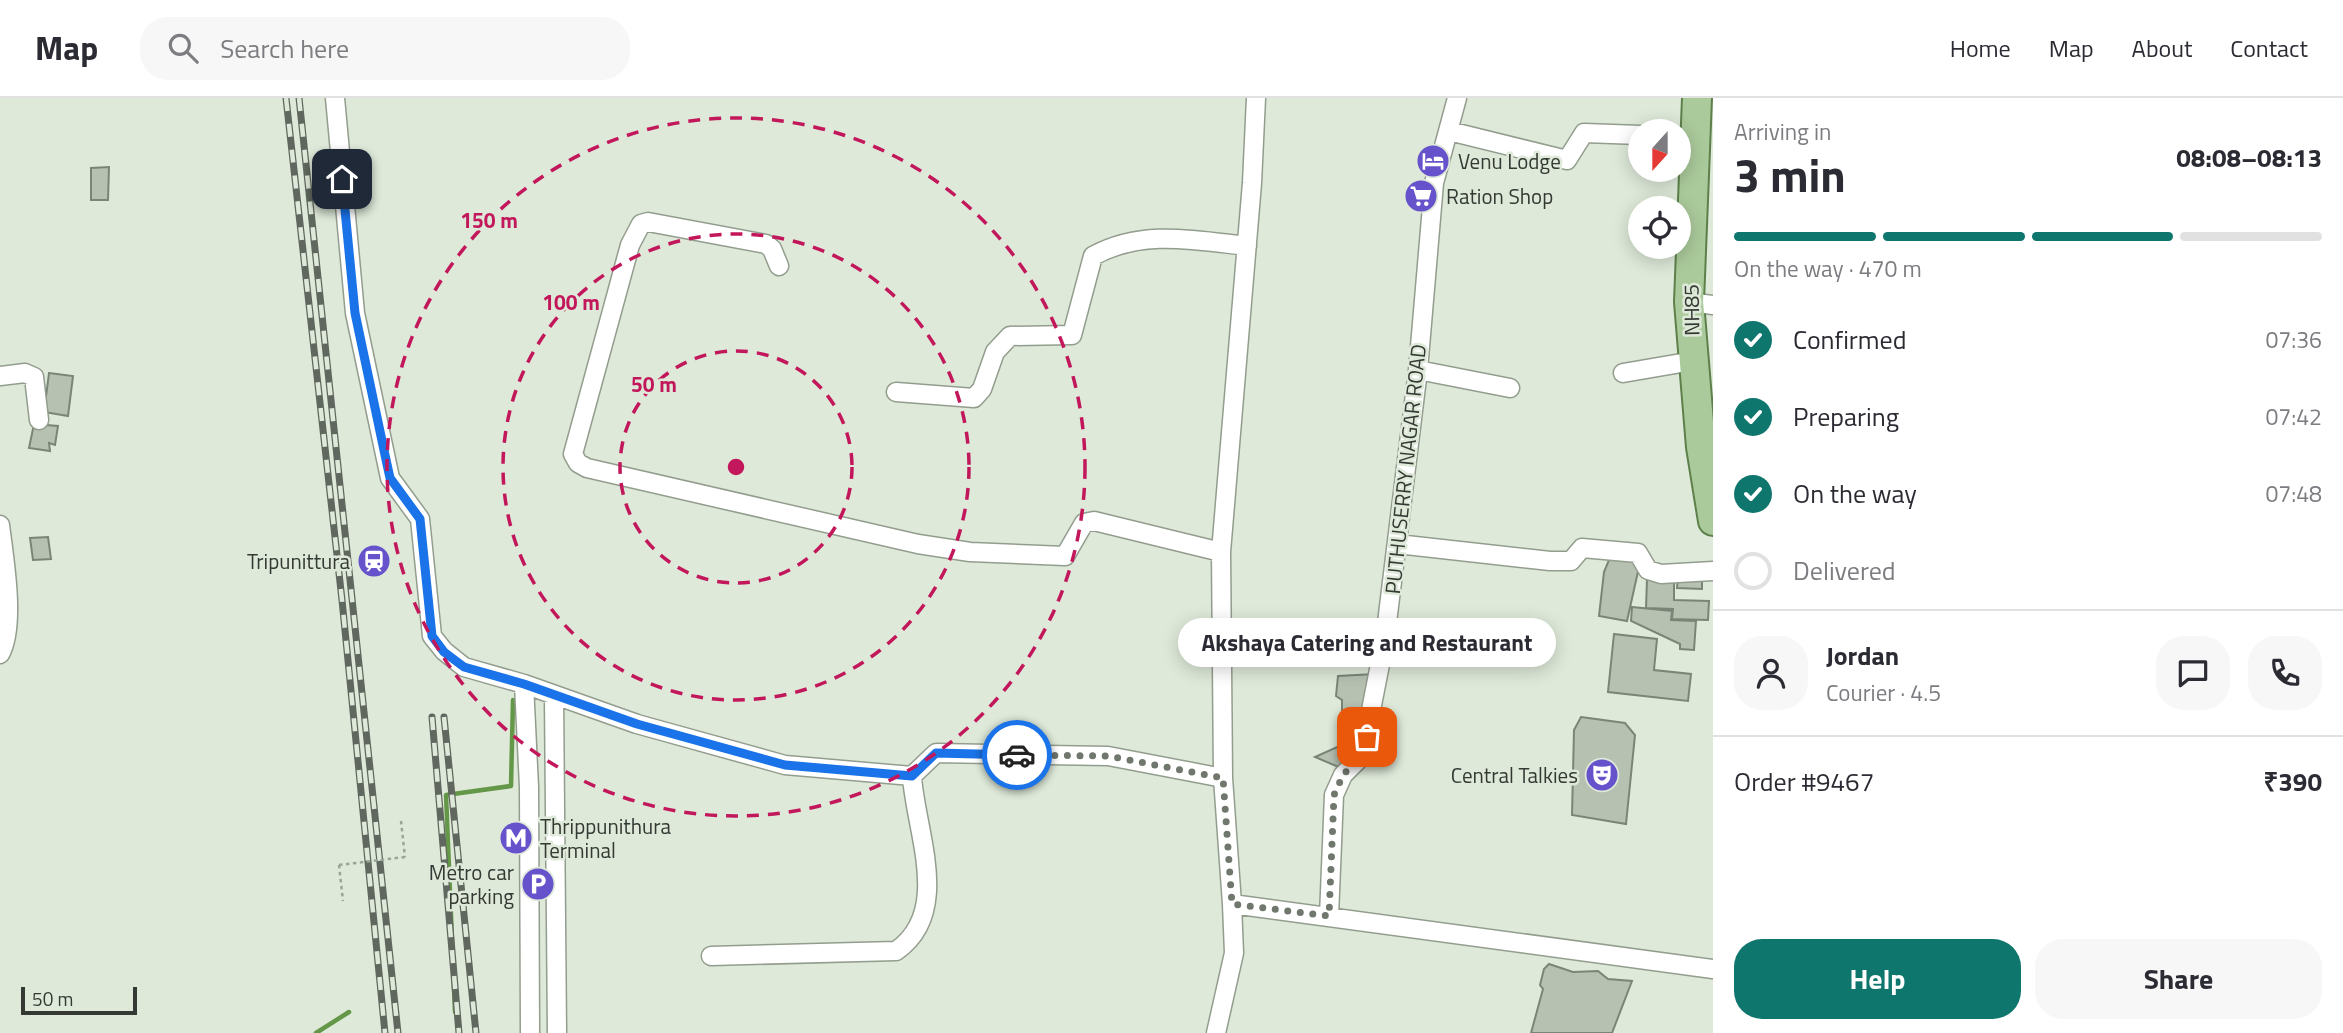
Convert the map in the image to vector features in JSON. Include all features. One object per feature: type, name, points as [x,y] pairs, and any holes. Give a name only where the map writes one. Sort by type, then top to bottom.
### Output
[{"type":"main road","name":"NH85","points":[[1691,121],[1697,98]]},
{"type":"main road","name":"NH85","points":[[1691,182],[1701,303],[1693,361],[1701,447],[1713,521]]},
{"type":"street","points":[[335,98],[355,313],[390,478],[420,519],[432,636],[444,652],[464,667],[524,684],[554,697],[637,724],[785,765],[912,776],[936,753],[1108,756],[1223,778]]},
{"type":"street","points":[[1216,1033],[1234,953],[1223,778],[1221,552],[1247,246],[1256,98]]},
{"type":"street","name":"PUTHUSERRY NAGAR ROAD","points":[[1329,916],[1334,795],[1343,775],[1362,755],[1385,639],[1418,370],[1434,183],[1457,98]]},
{"type":"street","points":[[1449,131],[1567,160],[1584,133],[1628,135]]},
{"type":"street","points":[[779,266],[772,249],[766,244],[648,222],[641,224],[630,246],[573,454],[578,463],[587,468],[906,541],[970,552],[1065,556],[1084,523],[1094,521],[1221,552]]},
{"type":"street","points":[[896,392],[974,398],[982,389],[995,352],[1010,336],[1072,335],[1093,256],[1107,249],[1163,236],[1247,246]]},
{"type":"street","points":[[1623,373],[1693,361]]},
{"type":"street","points":[[1418,370],[1510,388]]},
{"type":"street","points":[[0,376],[25,373],[34,377],[39,420]]},
{"type":"street","points":[[0,525],[5,565],[7,628],[0,654]]},
{"type":"street","points":[[1397,544],[1550,562],[1571,561],[1582,548],[1612,548],[1638,553],[1648,570],[1661,574],[1713,571]]},
{"type":"street","points":[[524,684],[529,787],[530,1033]]},
{"type":"street","points":[[554,697],[557,1033]]},
{"type":"street","points":[[710,957],[896,951],[908,943],[916,930],[924,906],[929,870],[912,776]]},
{"type":"street","points":[[1232,904],[1713,969]]},
{"type":"path","points":[[343,901],[339,865],[405,857],[401,821]]},
{"type":"building","points":[[109,167],[108,200],[91,200],[91,168]]},
{"type":"building","points":[[49,373],[73,376],[68,416],[44,412]]},
{"type":"building","points":[[34,424],[58,426],[55,445],[49,443],[50,451],[29,448]]},
{"type":"building","points":[[48,537],[51,559],[33,560],[30,538]]},
{"type":"building","points":[[1611,555],[1628,556],[1639,567],[1627,621],[1599,616],[1604,572]]},
{"type":"building","points":[[1678,577],[1702,578],[1702,589],[1677,588]]},
{"type":"building","points":[[1647,579],[1674,580],[1674,600],[1709,601],[1708,620],[1672,619],[1673,609],[1646,608]]},
{"type":"building","points":[[1632,607],[1672,611],[1671,620],[1696,621],[1694,650],[1680,649],[1680,644],[1631,621]]},
{"type":"building","points":[[1614,634],[1657,639],[1654,670],[1691,674],[1688,701],[1608,692]]},
{"type":"building","points":[[1375,674],[1360,749],[1341,768],[1315,757],[1344,744],[1347,714],[1342,712],[1342,700],[1336,696],[1338,676]]},
{"type":"building","name":"Central Talkies","points":[[1581,717],[1625,723],[1635,735],[1626,824],[1572,815],[1574,730]]},
{"type":"building","points":[[1549,964],[1573,972],[1598,971],[1608,979],[1632,981],[1612,1033],[1531,1033],[1543,989],[1540,985],[1544,969]]},
{"type":"waterway","points":[[455,1012],[446,795],[511,786],[513,700]]},
{"type":"waterway","points":[[316,1033],[349,1012]]},
{"type":"railway","points":[[286,98],[342,600],[385,1033]]},
{"type":"railway","points":[[299,98],[398,1033]]},
{"type":"railway","points":[[432,717],[459,1033]]},
{"type":"railway","points":[[444,717],[476,1033]]},
{"type":"way so far","points":[[1017,755],[1108,756],[1223,778],[1232,904],[1329,916],[1335,826],[1334,795],[1343,775],[1362,755],[1367,737]]},
{"type":"place","name":"Venu Lodge","points":[[1433,161]]},
{"type":"place","name":"Ration Shop","points":[[1421,196]]},
{"type":"place","name":"Tripunittura","points":[[374,561]]},
{"type":"place","name":"Akshaya Catering and Restaurant","points":[[1367,737]]},
{"type":"place","name":"Central Talkies","points":[[1602,775]]},
{"type":"place","name":"Thrippunithura Terminal","points":[[516,838]]},
{"type":"place","name":"Metro car parking","points":[[538,884]]},
{"type":"route","points":[[342,179],[355,313],[385,455],[390,478],[420,519],[432,636],[444,652],[464,667],[524,684],[554,697],[637,724],[785,765],[912,776],[936,753],[1017,755]]}]
